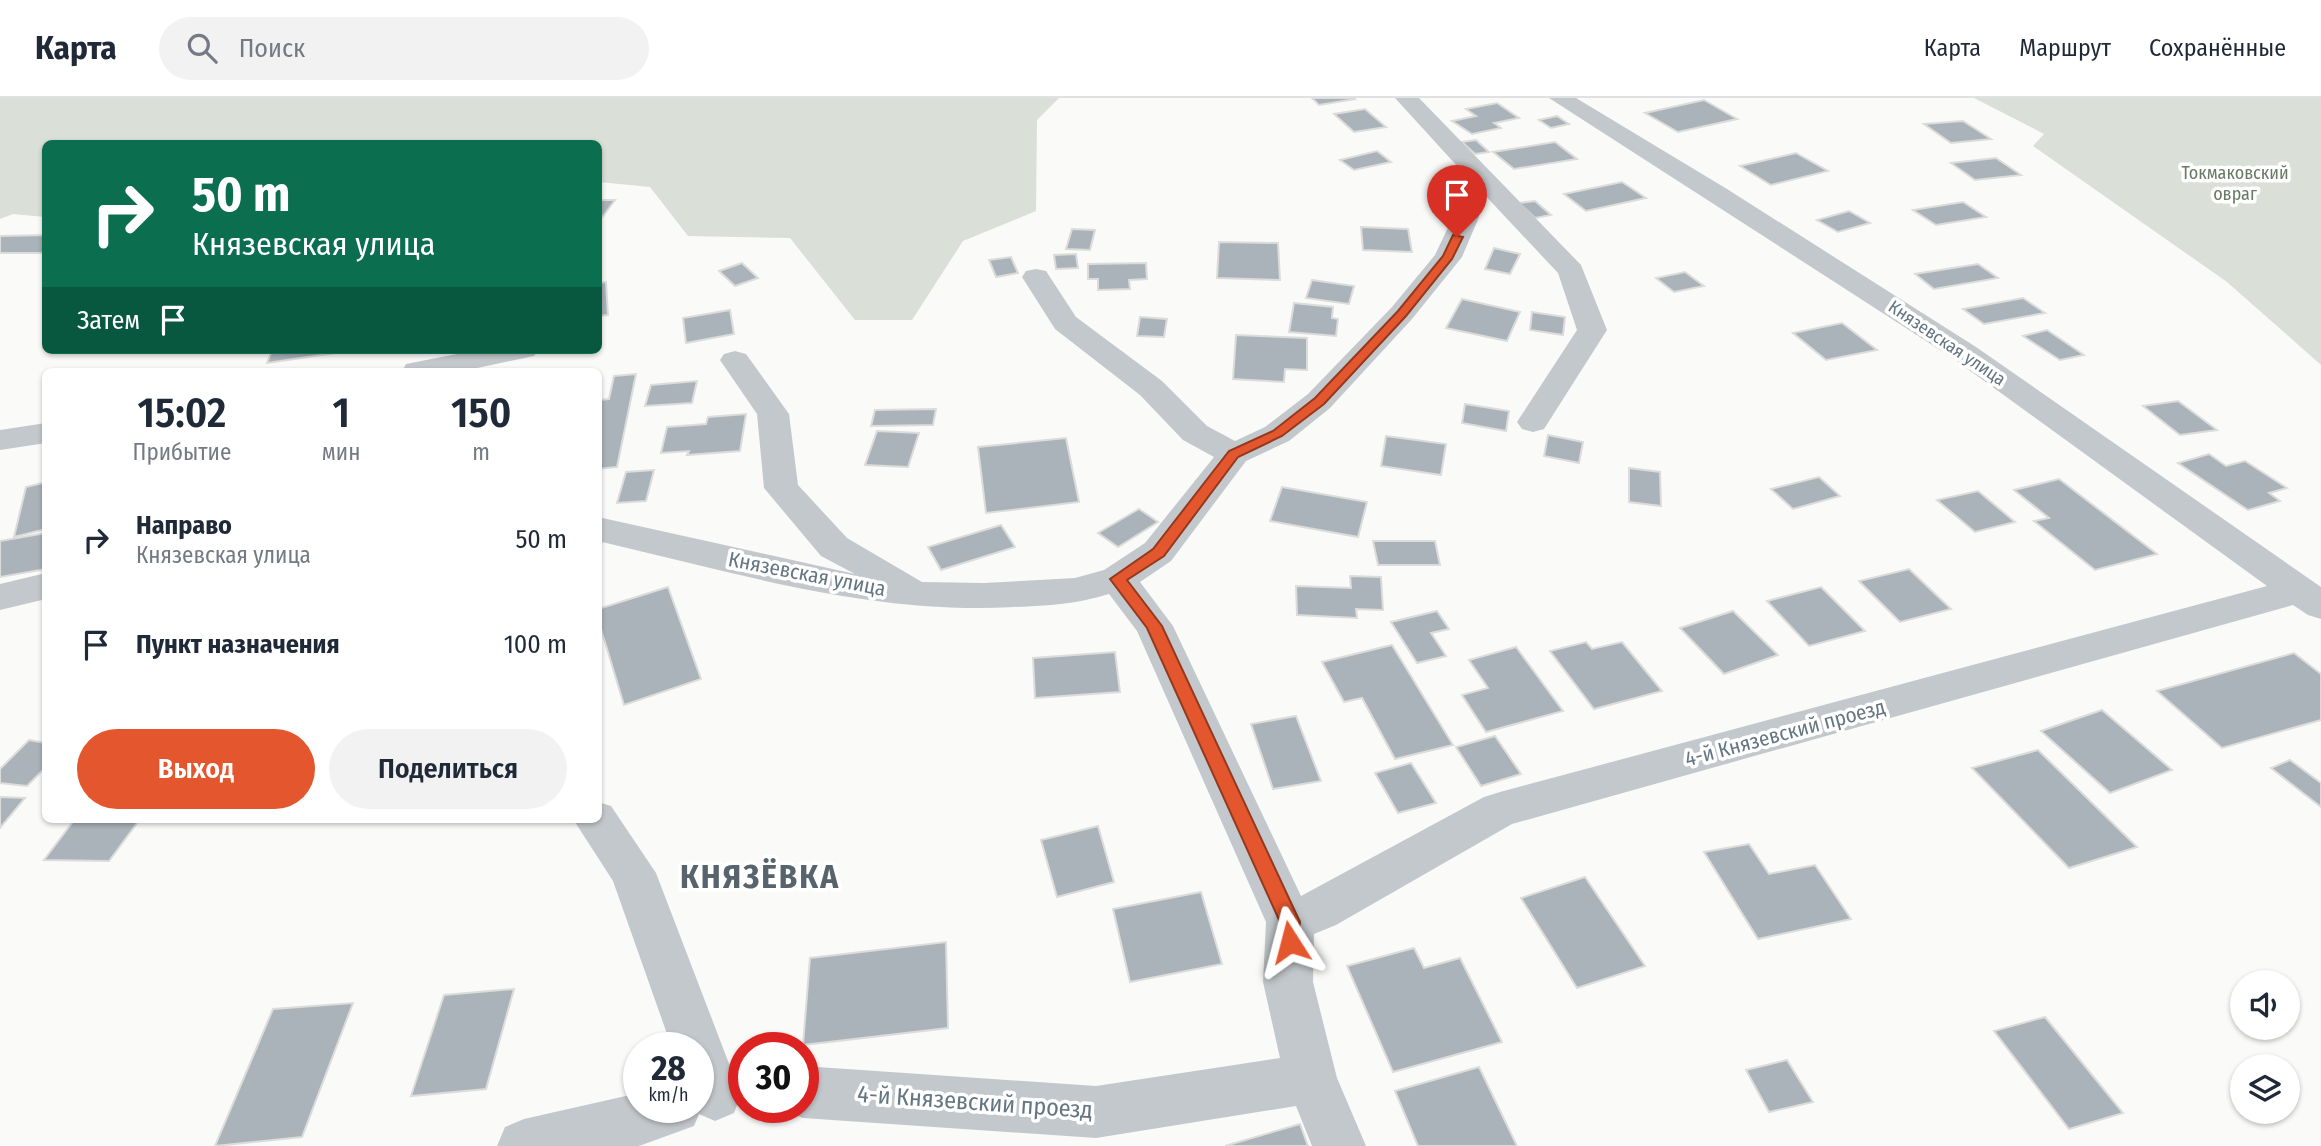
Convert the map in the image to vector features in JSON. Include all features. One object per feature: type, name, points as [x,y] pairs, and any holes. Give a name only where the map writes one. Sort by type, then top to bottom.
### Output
[{"type":"street","points":[[1406,98],[1571,271],[1592,330],[1534,422]]},
{"type":"street","name":"Князевская улица","points":[[1560,98],[1718,194],[1965,353],[2309,597]]},
{"type":"street","name":"Князевская улица","points":[[602,530],[843,586],[922,595],[984,596],[1074,591],[1117,579],[1158,552],[1234,454],[1277,433],[1319,401],[1402,313],[1448,257],[1466,218],[1470,167]]},
{"type":"street","points":[[1035,277],[1065,323],[1151,388],[1195,433],[1234,454]]},
{"type":"street","points":[[432,368],[503,354]]},
{"type":"street","points":[[735,359],[773,414],[781,488],[834,547],[922,595]]},
{"type":"street","points":[[0,440],[42,434]]},
{"type":"street","points":[[1117,579],[1154,626],[1290,922],[1288,982],[1311,1078],[1339,1146]]},
{"type":"street","points":[[0,597],[42,587]]},
{"type":"street","name":"4-й Князевский проезд","points":[[1290,922],[1320,910],[1500,810],[2242,608],[2309,597]]},
{"type":"street","points":[[598,823],[633,873],[688,1032]]},
{"type":"street","name":"4-й Князевский проезд","points":[[819,1093],[1096,1112],[1311,1078]]},
{"type":"street","points":[[524,1146],[627,1123]]},
{"type":"green space","points":[[0,98],[1059,98],[1037,120],[1036,211],[963,241],[912,320],[855,320],[790,238],[688,236],[650,187],[602,182],[602,140],[42,140],[42,217],[13,214],[0,219]]},
{"type":"green space","name":"Токмаковский овраг","points":[[1974,98],[2321,98],[2321,365],[2227,282],[2033,146],[2044,134]]},
{"type":"building","points":[[1312,98],[1354,98],[1355,99],[1319,105]]},
{"type":"building","points":[[1704,100],[1737,119],[1678,132],[1645,113]]},
{"type":"building","points":[[1497,103],[1519,118],[1494,123],[1501,128],[1472,134],[1452,121],[1476,116],[1466,109]]},
{"type":"building","points":[[1365,109],[1386,127],[1354,132],[1334,114]]},
{"type":"building","points":[[1557,116],[1569,124],[1551,128],[1539,120]]},
{"type":"building","points":[[1963,121],[1991,139],[1951,143],[1924,124]]},
{"type":"building","points":[[1476,140],[1489,152],[1475,154],[1462,142]]},
{"type":"building","points":[[1555,142],[1577,159],[1514,169],[1493,152]]},
{"type":"building","points":[[1377,151],[1391,162],[1354,170],[1340,160]]},
{"type":"building","points":[[1796,153],[1828,171],[1771,185],[1740,166]]},
{"type":"building","points":[[1996,158],[2021,175],[1975,180],[1951,163]]},
{"type":"building","points":[[1622,182],[1646,198],[1586,211],[1564,194]]},
{"type":"building","points":[[602,200],[615,200],[602,218]]},
{"type":"building","points":[[1535,201],[1551,215],[1535,218],[1519,203]]},
{"type":"building","points":[[1963,202],[1986,217],[1936,225],[1913,210]]},
{"type":"building","points":[[1849,211],[1870,223],[1838,232],[1817,220]]},
{"type":"building","points":[[1361,227],[1408,229],[1412,252],[1363,250]]},
{"type":"building","points":[[1072,229],[1095,230],[1090,250],[1066,249]]},
{"type":"building","points":[[42,235],[42,253],[0,253],[0,236]]},
{"type":"building","points":[[1219,242],[1278,243],[1280,280],[1217,278]]},
{"type":"building","points":[[1494,248],[1520,254],[1510,274],[1485,269]]},
{"type":"building","points":[[1076,254],[1078,268],[1056,269],[1054,255]]},
{"type":"building","points":[[1011,257],[1018,273],[996,277],[989,260]]},
{"type":"building","points":[[742,263],[758,278],[735,286],[719,271]]},
{"type":"building","points":[[1146,263],[1147,279],[1129,280],[1130,289],[1098,290],[1098,279],[1088,279],[1088,264]]},
{"type":"building","points":[[1978,264],[1998,278],[1934,289],[1915,274]]},
{"type":"building","points":[[1685,272],[1704,286],[1674,292],[1656,278]]},
{"type":"building","points":[[1312,280],[1354,286],[1349,304],[1306,298]]},
{"type":"building","points":[[602,282],[606,282],[608,315],[602,316]]},
{"type":"building","points":[[2023,298],[2045,313],[1984,324],[1963,309]]},
{"type":"building","points":[[1462,299],[1520,312],[1507,341],[1446,328]]},
{"type":"building","points":[[1294,303],[1333,307],[1332,318],[1338,319],[1336,336],[1289,332]]},
{"type":"building","points":[[730,310],[734,334],[686,343],[683,318]]},
{"type":"building","points":[[1532,312],[1565,317],[1563,335],[1530,330]]},
{"type":"building","points":[[1140,317],[1167,319],[1164,337],[1137,336]]},
{"type":"building","points":[[1842,323],[1877,350],[1826,360],[1793,333]]},
{"type":"building","points":[[2047,330],[2084,355],[2060,360],[2023,336]]},
{"type":"building","points":[[1236,335],[1307,338],[1307,370],[1285,369],[1284,382],[1233,379]]},
{"type":"building","points":[[270,354],[328,354],[267,363]]},
{"type":"building","points":[[636,374],[617,467],[602,469],[602,400],[609,399],[614,376]]},
{"type":"building","points":[[697,381],[692,403],[645,406],[651,385]]},
{"type":"building","points":[[2178,401],[2217,430],[2180,435],[2143,406]]},
{"type":"building","points":[[1465,404],[1509,411],[1506,431],[1462,423]]},
{"type":"building","points":[[936,409],[933,425],[871,426],[875,410]]},
{"type":"building","points":[[746,414],[740,451],[687,455],[689,451],[661,453],[667,427],[706,424],[708,417]]},
{"type":"building","points":[[877,431],[919,433],[908,467],[865,465]]},
{"type":"building","points":[[1548,435],[1583,442],[1579,463],[1544,456]]},
{"type":"building","points":[[1386,436],[1446,444],[1441,475],[1381,466]]},
{"type":"building","points":[[1066,438],[1079,502],[986,513],[978,447]]},
{"type":"building","points":[[2209,454],[2226,466],[2245,461],[2287,488],[2269,493],[2280,501],[2248,510],[2178,463]]},
{"type":"building","points":[[1629,468],[1660,472],[1661,506],[1629,502]]},
{"type":"building","points":[[654,470],[646,501],[617,503],[626,472]]},
{"type":"building","points":[[1819,477],[1840,496],[1793,509],[1771,489]]},
{"type":"building","points":[[2059,479],[2157,554],[2095,570],[2034,521],[2049,518],[2014,490]]},
{"type":"building","points":[[42,483],[42,530],[14,537],[26,487]]},
{"type":"building","points":[[1282,487],[1367,502],[1358,537],[1270,521]]},
{"type":"building","points":[[1978,491],[2015,522],[1975,532],[1937,500]]},
{"type":"building","points":[[1139,509],[1158,522],[1118,547],[1098,533]]},
{"type":"building","points":[[1001,525],[1015,547],[941,570],[928,547]]},
{"type":"building","points":[[42,534],[42,570],[0,577],[0,541]]},
{"type":"building","points":[[1373,541],[1435,541],[1440,565],[1378,565]]},
{"type":"building","points":[[1909,569],[1951,609],[1900,622],[1859,581]]},
{"type":"building","points":[[1350,576],[1381,577],[1383,610],[1356,609],[1357,618],[1297,615],[1296,586],[1351,588]]},
{"type":"building","points":[[668,587],[701,679],[624,705],[602,632],[602,608]]},
{"type":"building","points":[[1821,587],[1865,631],[1809,646],[1767,601]]},
{"type":"building","points":[[1437,611],[1449,629],[1431,633],[1446,656],[1417,663],[1391,622]]},
{"type":"building","points":[[1733,611],[1778,655],[1724,674],[1680,628]]},
{"type":"building","points":[[1586,642],[1592,649],[1622,642],[1662,691],[1594,709],[1550,651]]},
{"type":"building","points":[[1392,645],[1453,745],[1395,759],[1362,698],[1344,702],[1322,662]]},
{"type":"building","points":[[1516,647],[1563,711],[1486,732],[1462,695],[1488,688],[1469,660]]},
{"type":"building","points":[[1115,652],[1120,692],[1035,698],[1033,658]]},
{"type":"building","points":[[2294,653],[2321,674],[2321,720],[2222,748],[2157,691]]},
{"type":"building","points":[[2102,710],[2172,770],[2110,793],[2041,731]]},
{"type":"building","points":[[1296,716],[1321,781],[1273,789],[1251,724]]},
{"type":"building","points":[[1495,736],[1521,774],[1481,786],[1456,747]]},
{"type":"building","points":[[29,740],[42,742],[42,771],[27,786],[0,783],[0,769]]},
{"type":"building","points":[[2038,750],[2137,847],[2069,868],[1972,768]]},
{"type":"building","points":[[2290,760],[2321,783],[2321,807],[2271,768]]},
{"type":"building","points":[[1411,763],[1436,803],[1398,813],[1375,773]]},
{"type":"building","points":[[0,797],[25,798],[0,828]]},
{"type":"building","points":[[72,823],[137,823],[109,861],[44,860]]},
{"type":"building","points":[[1098,826],[1114,882],[1057,897],[1041,840]]},
{"type":"building","points":[[1749,844],[1769,874],[1815,865],[1851,919],[1758,939],[1704,852]]},
{"type":"building","points":[[1585,877],[1645,966],[1577,988],[1521,898]]},
{"type":"building","points":[[1201,892],[1222,964],[1130,982],[1113,909]]},
{"type":"building","points":[[946,942],[948,1028],[819,1043],[819,1032],[804,1032],[810,958]]},
{"type":"building","points":[[1414,948],[1424,968],[1460,958],[1502,1042],[1393,1072],[1347,966]]},
{"type":"building","points":[[514,989],[486,1089],[411,1096],[444,995]]},
{"type":"building","points":[[353,1003],[302,1137],[215,1146],[273,1009]]},
{"type":"building","points":[[2045,1017],[2123,1113],[2069,1129],[1994,1031]]},
{"type":"building","points":[[1787,1060],[1813,1102],[1769,1112],[1746,1070]]},
{"type":"building","points":[[1479,1067],[1517,1146],[1418,1146],[1395,1091]]},
{"type":"building","points":[[1300,1124],[1308,1146],[1225,1146]]},
{"type":"district","name":"КНЯЗЁВКА","points":[[760,877]]},
{"type":"route","points":[[1290,942],[1290,922],[1154,626],[1117,579],[1158,552],[1234,454],[1277,433],[1319,401],[1402,313],[1448,257],[1457,237]]}]
